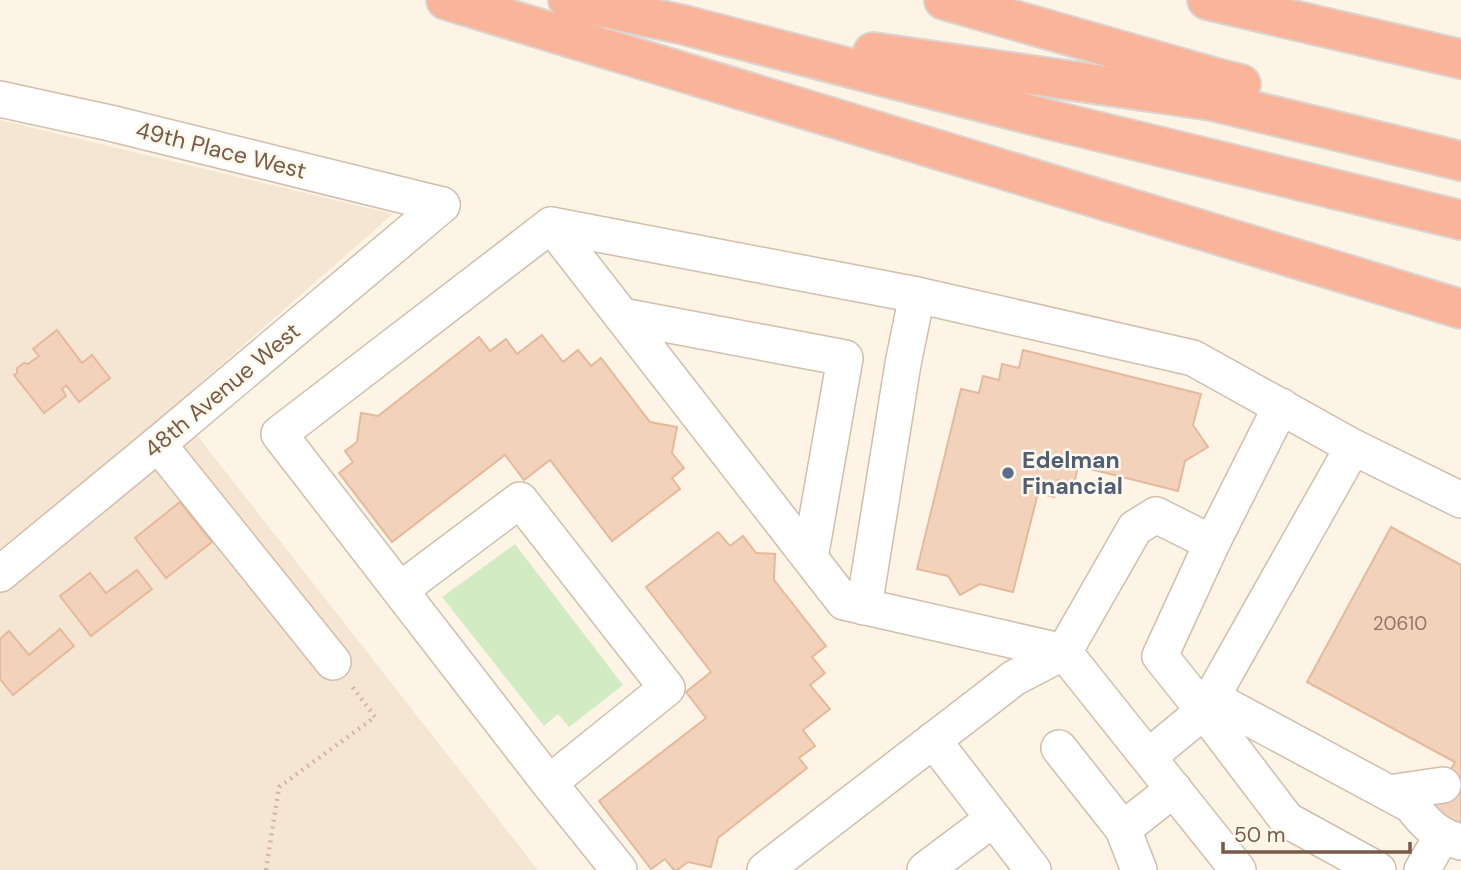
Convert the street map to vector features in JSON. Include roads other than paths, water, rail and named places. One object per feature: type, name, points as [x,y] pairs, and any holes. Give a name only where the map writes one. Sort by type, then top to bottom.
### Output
[{"type":"highway","points":[[446,0],[1461,309]]},
{"type":"highway","points":[[568,0],[684,24],[1047,119],[1461,220]]},
{"type":"highway","points":[[944,0],[1213,77],[1461,136]]},
{"type":"highway","points":[[1207,0],[1461,59]]},
{"type":"highway","points":[[684,24],[1212,101],[1461,161]]},
{"type":"street","name":"49th Place West","points":[[0,99],[110,123],[442,205]]},
{"type":"street","name":"48th Avenue West","points":[[0,574],[442,205]]},
{"type":"street","points":[[551,225],[844,602],[1065,652],[1238,870]]},
{"type":"street","points":[[619,870],[279,434],[551,225],[917,295],[1194,358],[1353,447],[1461,500]]},
{"type":"street","points":[[864,607],[903,364],[917,295]]},
{"type":"street","points":[[622,316],[845,358],[810,558]]},
{"type":"street","points":[[1281,406],[1212,543],[1160,656],[1208,704],[1287,820],[1378,870]]},
{"type":"street","points":[[158,444],[333,662]]},
{"type":"street","points":[[1148,757],[1208,704],[1353,447]]},
{"type":"street","points":[[400,590],[520,500],[667,688],[549,783]]},
{"type":"street","points":[[765,870],[1014,678],[1065,652],[1135,528],[1156,515],[1212,543]]},
{"type":"street","points":[[1208,704],[1411,804],[1424,820],[1452,839],[1422,870]]},
{"type":"street","points":[[933,740],[1032,870]]},
{"type":"street","points":[[1059,748],[1123,828],[1139,870]]},
{"type":"street","points":[[1389,793],[1443,785]]},
{"type":"street","points":[[1123,828],[1174,789]]},
{"type":"street","points":[[925,870],[993,819]]},
{"type":"place","name":"Edelman Financial","points":[[1008,473]]}]
